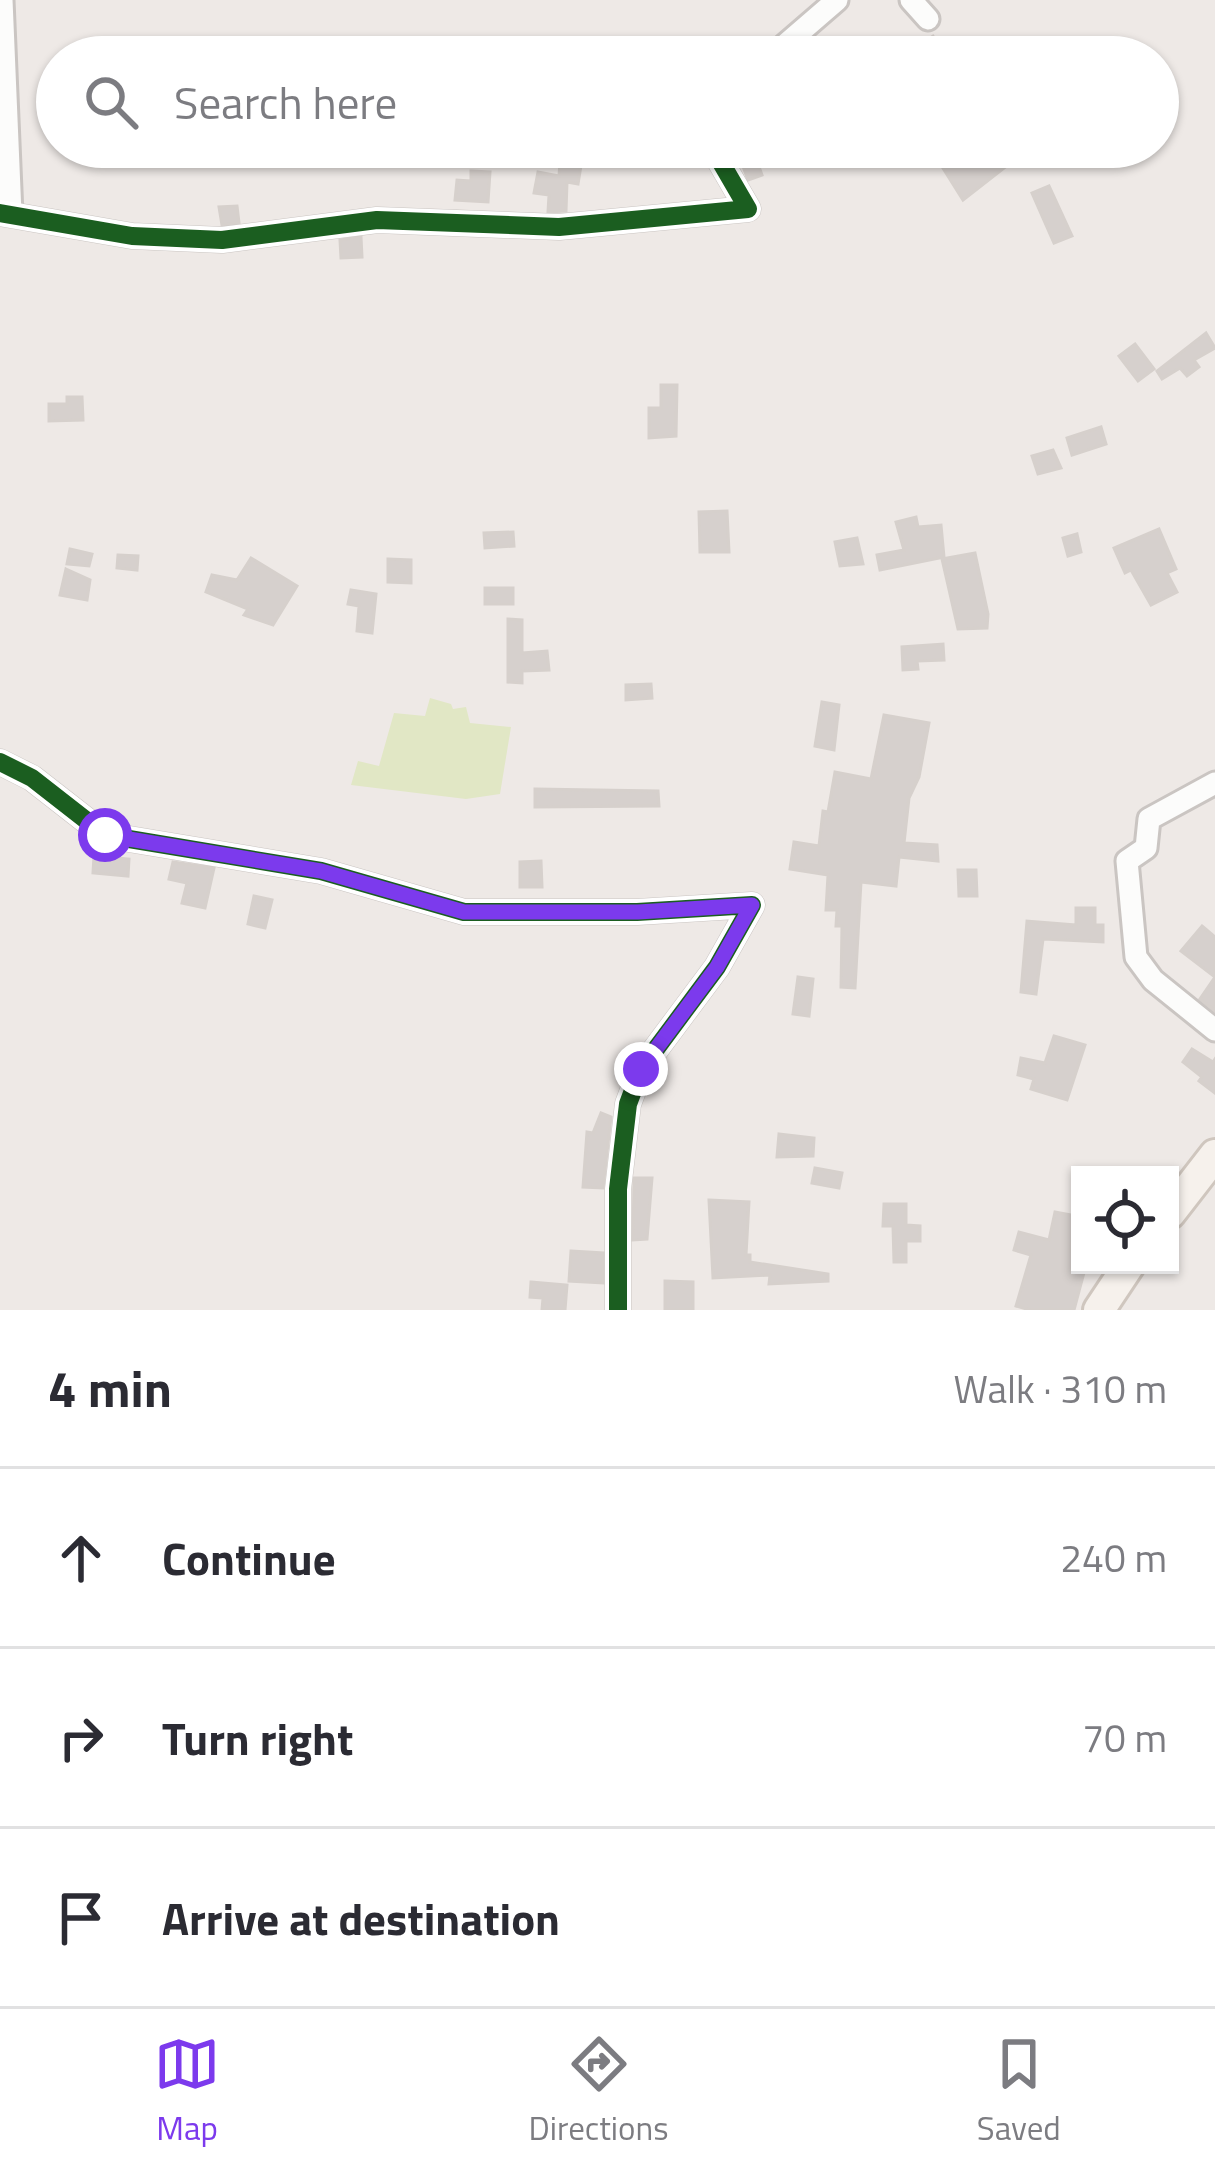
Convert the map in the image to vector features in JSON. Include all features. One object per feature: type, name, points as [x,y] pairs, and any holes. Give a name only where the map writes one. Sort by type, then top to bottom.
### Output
[{"type":"street","points":[[2,0],[6,213],[132,236],[222,240],[377,220],[560,227],[748,209],[724,168]]},
{"type":"street","points":[[795,36],[837,0]]},
{"type":"street","points":[[910,0],[928,19]]},
{"type":"street","points":[[0,761],[32,778],[105,835],[321,871],[464,912],[638,912],[752,905],[717,967],[641,1069],[628,1104],[618,1189],[618,1310]]},
{"type":"street","points":[[1215,783],[1149,819],[1146,848],[1126,861],[1136,957],[1153,980],[1215,1030]]},
{"type":"street","points":[[1179,1201],[1215,1155]]},
{"type":"street","points":[[1099,1310],[1124,1274]]},
{"type":"green space","points":[[430,698],[451,704],[453,709],[466,707],[470,723],[511,727],[500,794],[466,799],[351,785],[358,761],[379,766],[394,713],[425,716]]},
{"type":"building","points":[[560,168],[581,168],[578,184],[567,182],[566,211],[548,212],[549,195],[534,193],[538,172],[559,176]]},
{"type":"building","points":[[744,168],[760,168],[762,175],[748,180]]},
{"type":"building","points":[[943,168],[1004,168],[963,200]]},
{"type":"building","points":[[471,171],[490,172],[488,202],[455,200],[457,180],[471,181]]},
{"type":"building","points":[[1049,186],[1072,236],[1054,243],[1032,193]]},
{"type":"building","points":[[237,206],[239,223],[222,225],[219,207]]},
{"type":"building","points":[[361,237],[362,257],[341,258],[340,240]]},
{"type":"building","points":[[1206,333],[1215,348],[1194,360],[1199,367],[1187,376],[1180,368],[1162,379],[1157,371]]},
{"type":"building","points":[[1135,344],[1154,369],[1138,381],[1119,356]]},
{"type":"building","points":[[661,385],[677,385],[676,436],[649,438],[649,408],[661,408]]},
{"type":"building","points":[[67,397],[82,397],[83,420],[49,421],[49,404],[67,404]]},
{"type":"building","points":[[1101,427],[1106,444],[1072,455],[1067,438]]},
{"type":"building","points":[[1053,450],[1061,468],[1038,474],[1032,456]]},
{"type":"building","points":[[727,511],[729,552],[700,552],[699,512]]},
{"type":"building","points":[[916,517],[918,527],[941,525],[944,557],[880,570],[877,555],[904,550],[896,522]]},
{"type":"building","points":[[1159,529],[1176,569],[1167,573],[1177,592],[1151,605],[1131,570],[1125,573],[1114,548]]},
{"type":"building","points":[[513,532],[514,546],[485,548],[484,533]]},
{"type":"building","points":[[1077,534],[1081,552],[1068,556],[1063,538]]},
{"type":"building","points":[[857,538],[863,564],[840,566],[835,542]]},
{"type":"building","points":[[70,549],[92,554],[89,566],[67,564]]},
{"type":"building","points":[[975,553],[987,628],[958,629],[942,559]]},
{"type":"building","points":[[118,555],[138,556],[137,570],[117,568]]},
{"type":"building","points":[[251,558],[297,586],[273,625],[244,615],[248,609],[206,592],[212,575],[237,580]]},
{"type":"building","points":[[388,559],[411,560],[411,583],[388,582]]},
{"type":"building","points":[[66,569],[90,580],[87,600],[60,595]]},
{"type":"building","points":[[485,588],[513,588],[513,604],[485,604]]},
{"type":"building","points":[[351,590],[376,594],[372,633],[357,631],[359,606],[348,604]]},
{"type":"building","points":[[508,619],[522,620],[522,653],[547,651],[549,670],[522,671],[522,683],[508,682]]},
{"type":"building","points":[[943,644],[944,660],[917,661],[918,669],[903,670],[902,647]]},
{"type":"building","points":[[651,684],[652,698],[626,700],[626,685]]},
{"type":"building","points":[[822,702],[839,705],[834,750],[815,746]]},
{"type":"building","points":[[884,715],[929,723],[919,777],[909,798],[904,843],[937,845],[938,861],[899,857],[896,886],[861,882],[855,988],[841,987],[842,926],[836,926],[837,910],[826,910],[828,875],[790,869],[794,842],[819,846],[835,772],[871,779]]},
{"type":"building","points":[[535,789],[658,791],[659,806],[535,807]]},
{"type":"building","points":[[94,856],[129,859],[128,876],[93,873]]},
{"type":"building","points":[[541,861],[542,887],[520,887],[520,862]]},
{"type":"building","points":[[173,862],[214,868],[205,908],[182,903],[187,883],[169,879]]},
{"type":"building","points":[[958,870],[976,870],[977,896],[959,896]]},
{"type":"building","points":[[254,896],[272,900],[265,928],[248,924]]},
{"type":"building","points":[[1076,908],[1095,908],[1095,925],[1103,925],[1103,942],[1043,939],[1036,994],[1021,992],[1027,921],[1076,925]]},
{"type":"building","points":[[1202,926],[1215,937],[1215,977],[1181,951]]},
{"type":"building","points":[[798,977],[813,979],[809,1016],[793,1014]]},
{"type":"building","points":[[1215,977],[1215,1011],[1200,999]]},
{"type":"building","points":[[1054,1036],[1085,1045],[1067,1100],[1031,1089],[1034,1079],[1018,1075],[1021,1058],[1045,1063]]},
{"type":"building","points":[[1192,1049],[1215,1059],[1215,1093],[1183,1062]]},
{"type":"building","points":[[601,1113],[611,1117],[603,1188],[583,1187],[587,1132],[593,1133]]},
{"type":"building","points":[[779,1134],[814,1138],[813,1156],[777,1157]]},
{"type":"building","points":[[815,1168],[842,1173],[839,1188],[812,1183]]},
{"type":"building","points":[[634,1178],[652,1178],[647,1239],[633,1240]]},
{"type":"building","points":[[709,1200],[749,1202],[746,1255],[750,1262],[828,1274],[828,1281],[769,1284],[770,1275],[713,1278]]},
{"type":"building","points":[[884,1204],[906,1204],[906,1225],[920,1226],[920,1241],[906,1241],[906,1262],[894,1262],[893,1226],[883,1226]]},
{"type":"building","points":[[1055,1212],[1071,1215],[1071,1274],[1084,1274],[1074,1310],[1016,1306],[1031,1255],[1014,1250],[1019,1232],[1049,1240]]},
{"type":"building","points":[[571,1251],[603,1253],[603,1283],[569,1281]]},
{"type":"building","points":[[665,1281],[693,1282],[693,1310],[665,1310]]},
{"type":"building","points":[[531,1282],[567,1285],[565,1310],[542,1310],[543,1298],[530,1297]]},
{"type":"cycle path","points":[[0,213],[132,236],[222,240],[377,220],[559,227],[748,209],[724,168]]},
{"type":"cycle path","points":[[0,762],[32,778],[105,835],[321,871],[464,912],[637,912],[752,905],[717,967],[641,1069],[628,1104],[618,1189],[618,1310]]},
{"type":"route","points":[[105,835],[321,871],[464,912],[638,912],[752,905],[717,967],[641,1069]]}]
